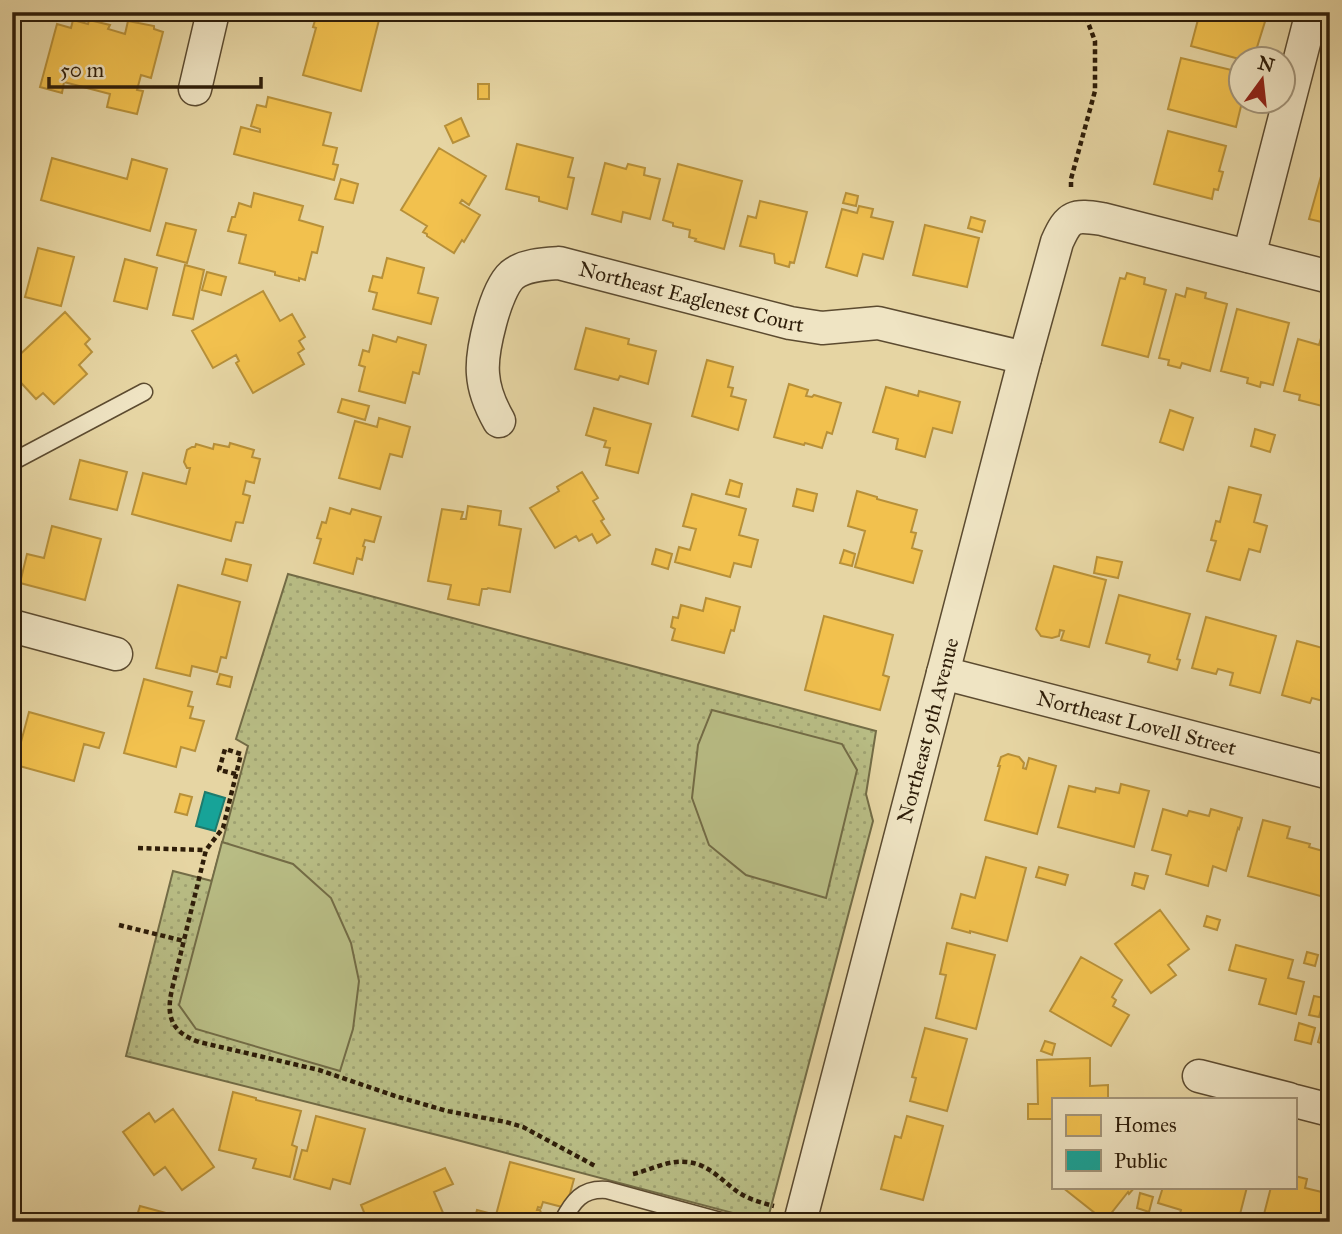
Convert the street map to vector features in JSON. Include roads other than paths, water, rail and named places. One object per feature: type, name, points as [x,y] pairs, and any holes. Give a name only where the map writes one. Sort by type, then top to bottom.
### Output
[{"type":"street","points":[[195,89],[213,12]]},
{"type":"street","points":[[1312,12],[1249,256],[1330,277]]},
{"type":"street","name":"Northeast 9th Avenue","points":[[789,1214],[943,673],[1025,358],[1057,242],[1064,226],[1073,218],[1086,216],[1249,256]]},
{"type":"street","name":"Northeast Eaglenest Court","points":[[499,421],[492,409],[483,378],[482,358],[494,310],[500,291],[512,275],[541,264],[559,263],[790,323],[822,328],[878,323],[1025,358]]},
{"type":"street","points":[[12,626],[116,654]]},
{"type":"street","name":"Northeast Lovell Street","points":[[943,673],[1330,773]]},
{"type":"street","points":[[1199,1076],[1285,1098]]},
{"type":"street","points":[[1296,1101],[1330,1110]]},
{"type":"lane","points":[[12,462],[144,392]]},
{"type":"lane","points":[[562,1222],[574,1202],[585,1193],[596,1189],[724,1222]]},
{"type":"lane","points":[[659,1222],[663,1205]]}]
